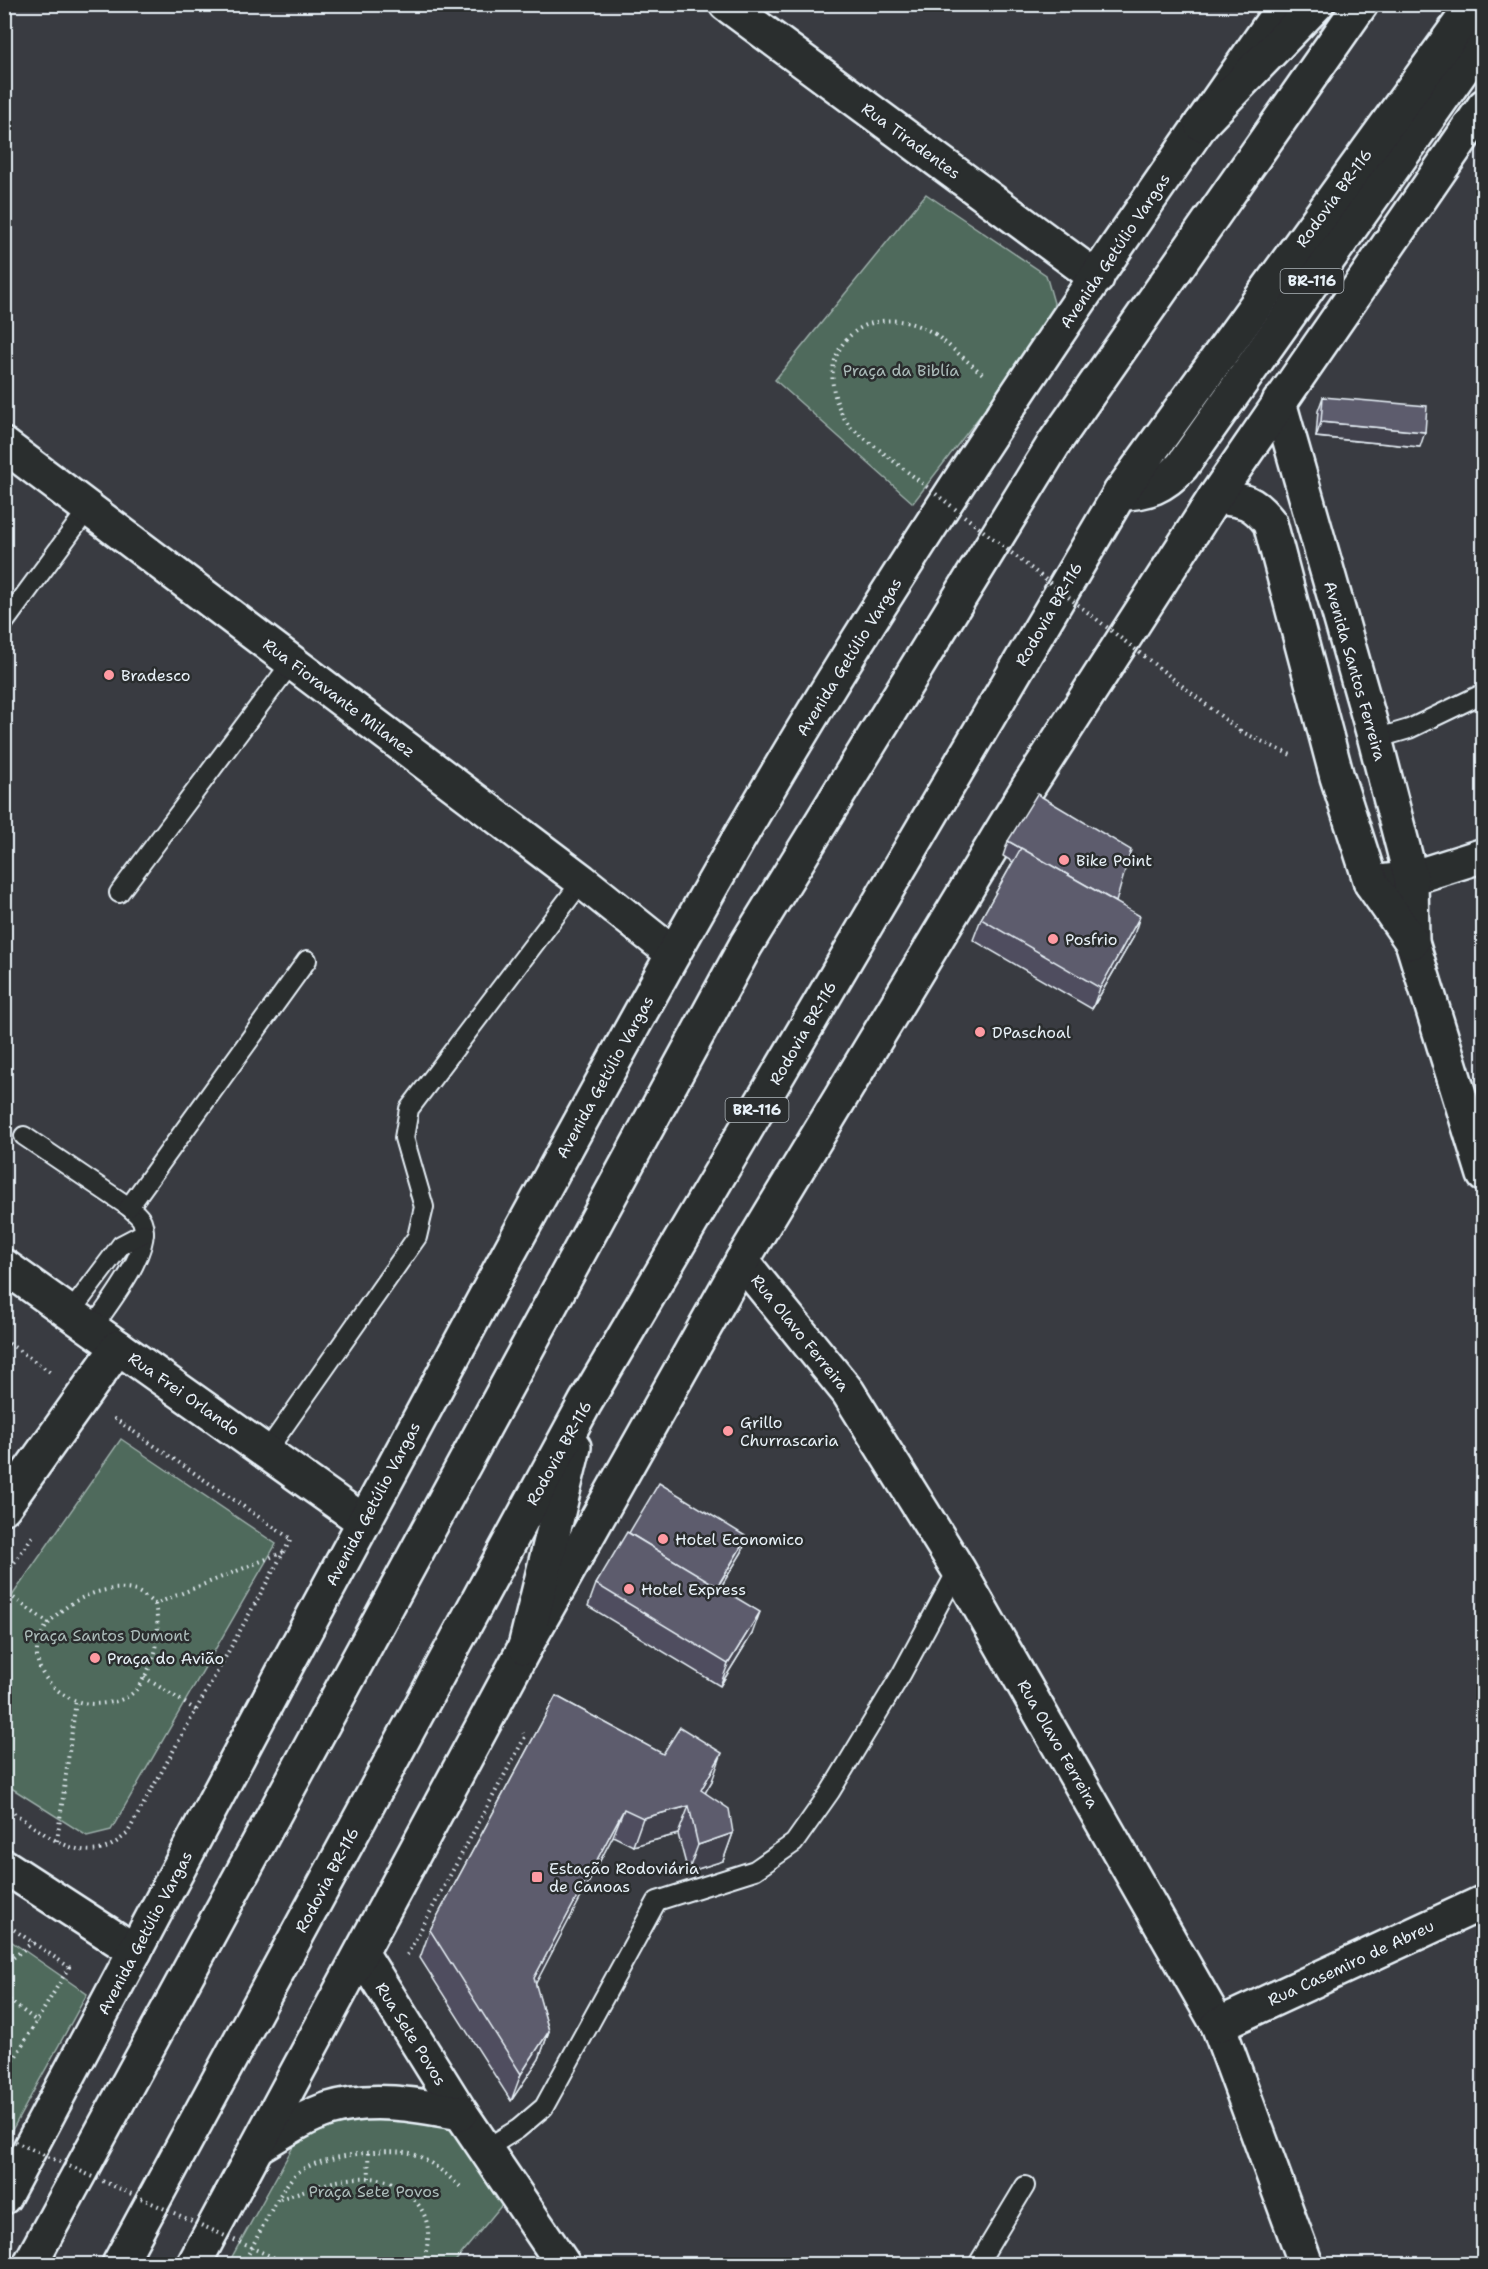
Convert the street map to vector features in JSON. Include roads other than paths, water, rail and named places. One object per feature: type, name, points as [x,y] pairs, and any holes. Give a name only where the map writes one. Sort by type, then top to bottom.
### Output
[{"type":"main road","name":"Rua Tiradentes","points":[[726,4],[1097,278]]},
{"type":"main road","name":"Avenida Getúlio Vargas","points":[[4,2197],[363,1521],[672,953],[828,688],[921,540],[1013,400],[1285,4]]},
{"type":"main road","points":[[1201,124],[1317,4]]},
{"type":"main road","points":[[30,2265],[746,945],[1055,442],[1361,4]]},
{"type":"main road","name":"Rodovia BR-116","points":[[119,2265],[585,1403],[1120,493],[1474,4]]},
{"type":"main road","name":"BR-116","points":[[1120,493],[1151,489],[1164,483],[1182,466],[1484,39]]},
{"type":"main road","points":[[194,2265],[525,1647],[742,1261],[1027,789],[1215,497],[1484,106]]},
{"type":"main road","name":"Avenida Santos Ferreira","points":[[1279,402],[1375,739],[1411,878],[1412,942],[1484,1175]]},
{"type":"main road","name":"Rua Fioravante Milanez","points":[[4,445],[582,881],[672,953]]},
{"type":"main road","name":"Avenida Santos Ferreira","points":[[1215,497],[1247,501],[1270,523],[1337,777],[1371,883],[1412,942]]},
{"type":"main road","points":[[1371,883],[1411,878],[1484,855]]},
{"type":"main road","name":"Rua Olavo Ferreira","points":[[742,1261],[849,1392],[958,1569],[1218,2025],[1306,2265]]},
{"type":"main road","name":"Rua Frei Orlando","points":[[4,1266],[363,1521]]},
{"type":"main road","points":[[4,1507],[93,1330]]},
{"type":"main road","points":[[525,1647],[585,1403]]},
{"type":"main road","points":[[4,1866],[135,1951]]},
{"type":"main road","name":"Rua Casemiro de Abreu","points":[[1218,2025],[1484,1902]]},
{"type":"main road","name":"Rua Sete Povos","points":[[362,1954],[461,2114],[487,2148],[563,2265]]},
{"type":"main road","name":"Rua Sete Povos","points":[[260,2145],[330,2109],[367,2104],[410,2103],[461,2114]]},
{"type":"lane","points":[[4,623],[88,509]]},
{"type":"lane","points":[[119,893],[292,662]]},
{"type":"lane","points":[[1375,739],[1409,729],[1484,693]]},
{"type":"lane","points":[[266,1452],[417,1237],[424,1207],[404,1138],[409,1108],[582,881]]},
{"type":"lane","points":[[129,1207],[307,960]]},
{"type":"lane","points":[[24,1136],[129,1207],[142,1220],[144,1233],[139,1257],[93,1330]]},
{"type":"lane","points":[[93,1330],[121,1245],[144,1233]]},
{"type":"lane","points":[[487,2148],[518,2129],[544,2107],[657,1901],[755,1870],[794,1843],[830,1792],[902,1673],[958,1569]]},
{"type":"lane","points":[[978,2265],[1024,2186]]},
{"type":"place","name":"Bradesco","points":[[109,675]]},
{"type":"place","name":"Bike Point","points":[[1064,860]]},
{"type":"place","name":"Posfrio","points":[[1053,939]]},
{"type":"place","name":"DPaschoal","points":[[980,1032]]},
{"type":"place","name":"Grillo Churrascaria","points":[[728,1431]]},
{"type":"place","name":"Hotel Economico","points":[[663,1539]]},
{"type":"place","name":"Hotel Express","points":[[629,1589]]},
{"type":"place","name":"Praça do Avião","points":[[95,1658]]},
{"type":"place","name":"Estação Rodoviária de Canoas","points":[[537,1877]]},
{"type":"park label","name":"Praça da Biblía","points":[[901,370]]},
{"type":"park label","name":"Praça Santos Dumont","points":[[107,1635]]},
{"type":"park label","name":"Praça Sete Povos","points":[[374,2191]]}]
